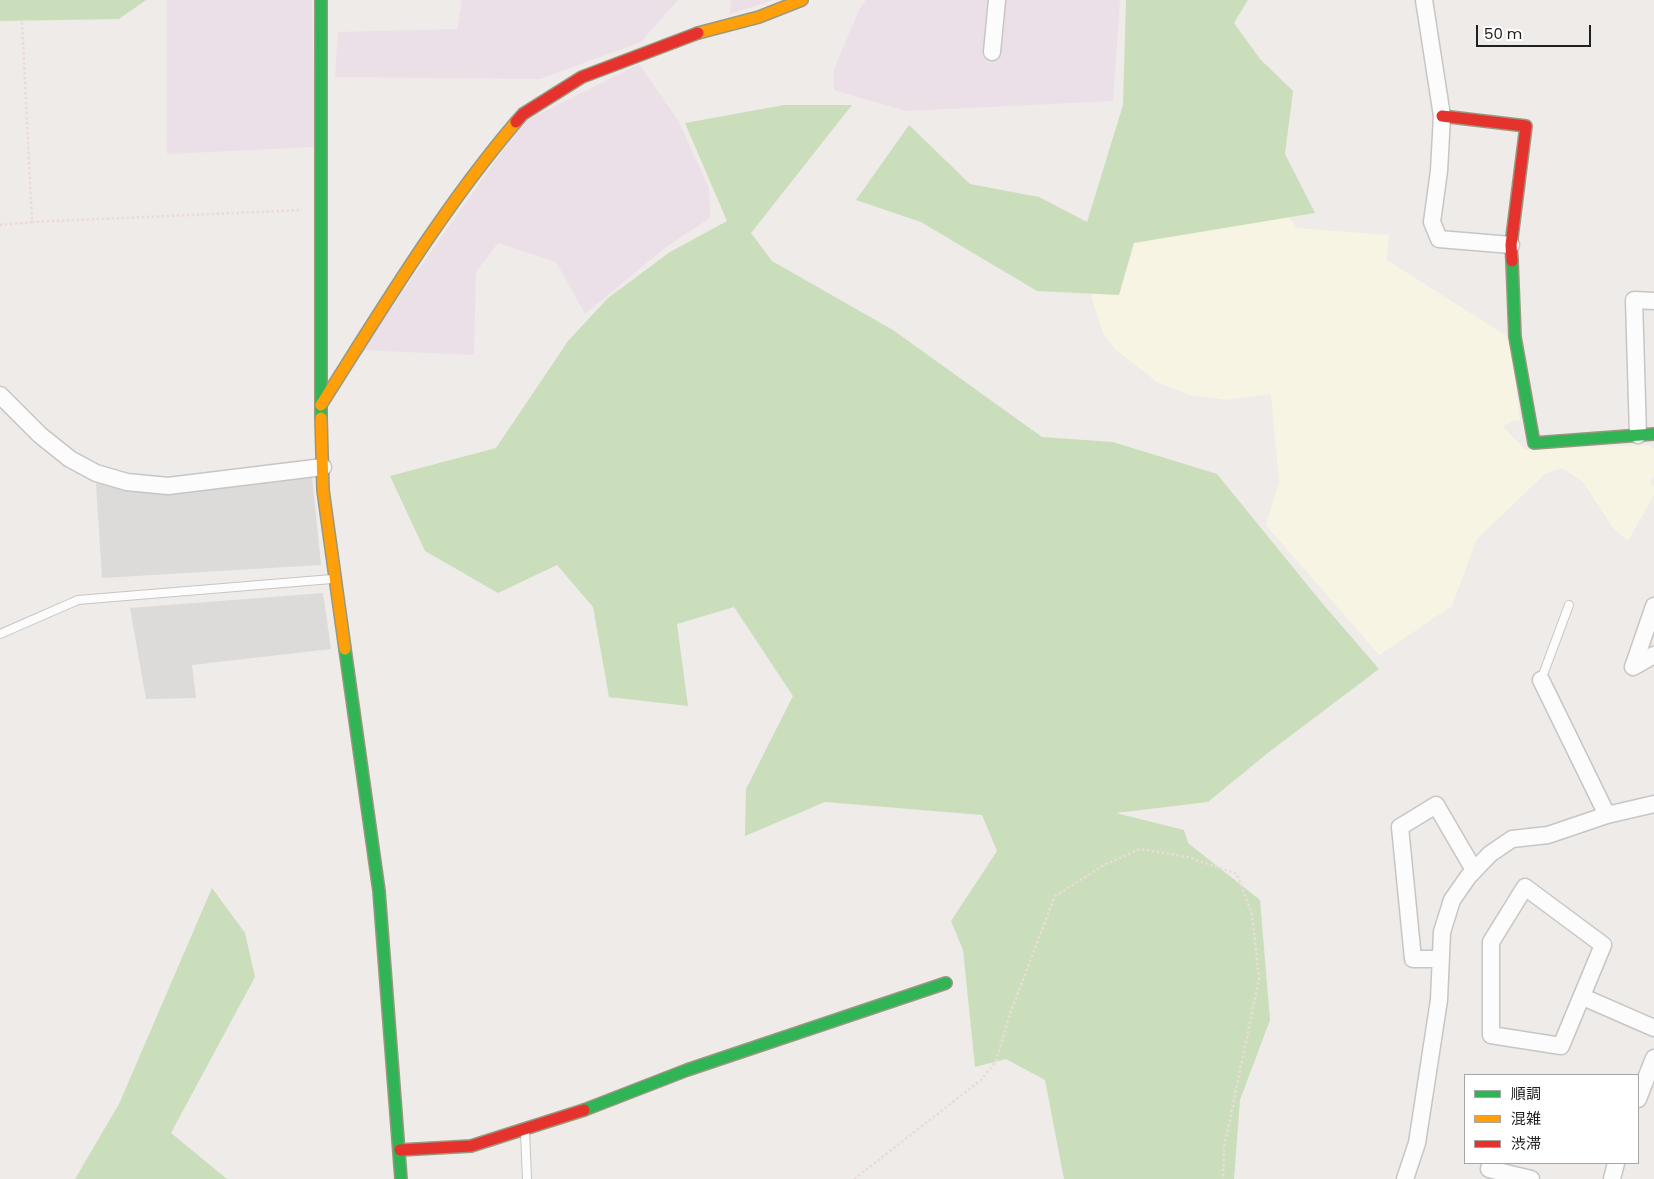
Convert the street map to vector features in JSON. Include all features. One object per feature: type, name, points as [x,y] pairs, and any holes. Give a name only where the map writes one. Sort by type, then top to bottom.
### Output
[{"type":"street","points":[[321,0],[321,405],[323,490],[379,891],[401,1179]]},
{"type":"street","points":[[321,405],[413,262],[493,150],[524,114],[582,77],[707,30],[759,17],[802,0]]},
{"type":"street","points":[[992,52],[997,0]]},
{"type":"street","points":[[1424,0],[1442,116],[1432,222],[1434,230],[1439,239],[1511,245]]},
{"type":"street","points":[[1442,116],[1526,126],[1511,245],[1515,337],[1534,443],[1646,434],[1634,300],[1654,301]]},
{"type":"street","points":[[0,396],[40,435],[70,459],[96,473],[128,482],[168,486],[323,467]]},
{"type":"street","points":[[1654,606],[1632,667],[1654,655]]},
{"type":"street","points":[[1541,680],[1607,814]]},
{"type":"street","points":[[1405,1179],[1417,1143],[1438,1000],[1442,932],[1452,900],[1474,870],[1490,854],[1512,839],[1548,835],[1607,814],[1654,804]]},
{"type":"street","points":[[1440,959],[1412,959],[1400,827],[1436,805],[1474,870]]},
{"type":"street","points":[[1525,887],[1603,944],[1583,997],[1561,1046],[1491,1035],[1491,942],[1525,887]]},
{"type":"street","points":[[400,1150],[471,1146],[584,1110],[686,1070],[946,983]]},
{"type":"street","points":[[1583,997],[1654,1028]]},
{"type":"street","points":[[1639,1096],[1654,1058]]},
{"type":"street","points":[[1491,1164],[1489,1169],[1531,1179]]},
{"type":"street","points":[[1612,1179],[1616,1164]]},
{"type":"lane","points":[[0,634],[78,600],[334,579]]},
{"type":"lane","points":[[1541,680],[1569,605]]},
{"type":"lane","points":[[525,1128],[527,1179]]},
{"type":"path","points":[[22,22],[32,222]]},
{"type":"path","points":[[0,225],[321,209]]},
{"type":"path","points":[[854,1179],[982,1080],[996,1061],[1011,1011],[1055,896],[1104,865],[1140,849],[1188,857],[1238,874],[1252,914],[1259,979],[1224,1148],[1222,1179]]},
{"type":"shaded area","points":[[167,0],[312,0],[315,147],[167,154]]},
{"type":"shaded area","points":[[462,0],[678,0],[641,42],[540,79],[335,77],[338,32],[457,29]]},
{"type":"shaded area","points":[[731,0],[773,0],[730,14]]},
{"type":"shaded area","points":[[866,0],[1120,0],[1113,101],[906,111],[834,90],[834,69],[859,10]]},
{"type":"shaded area","points":[[639,64],[678,120],[709,188],[710,218],[666,247],[585,314],[556,262],[498,243],[476,272],[474,355],[361,350],[523,122]]},
{"type":"shaded area","points":[[1282,208],[1297,228],[1389,235],[1387,260],[1510,338],[1520,421],[1514,420],[1503,427],[1525,449],[1649,445],[1654,448],[1654,476],[1650,482],[1654,487],[1654,495],[1628,541],[1613,528],[1583,482],[1562,468],[1545,474],[1477,539],[1452,606],[1379,655],[1266,525],[1279,482],[1271,394],[1225,400],[1190,395],[1158,383],[1115,349],[1103,333],[1091,296],[1095,260],[1123,233]]},
{"type":"shaded area","points":[[312,476],[321,565],[102,578],[96,483],[169,495]]},
{"type":"shaded area","points":[[323,593],[331,649],[192,665],[196,698],[146,699],[130,608]]},
{"type":"green space","points":[[0,0],[146,0],[119,19],[0,21]]},
{"type":"green space","points":[[1126,0],[1248,0],[1234,23],[1260,59],[1293,91],[1285,154],[1315,213],[1134,243],[1119,295],[1037,291],[921,222],[856,200],[909,125],[970,184],[1039,197],[1087,222],[1123,105]]},
{"type":"green space","points":[[784,105],[852,105],[751,233],[772,261],[893,330],[1042,437],[1113,442],[1217,474],[1322,603],[1379,669],[1269,752],[1208,802],[1116,813],[1184,830],[1188,843],[1260,900],[1270,1020],[1240,1100],[1234,1179],[1064,1179],[1045,1080],[1006,1059],[975,1067],[963,950],[951,921],[997,851],[982,815],[825,802],[745,836],[746,789],[793,696],[734,607],[677,624],[688,706],[609,697],[593,607],[557,565],[498,593],[425,551],[390,476],[496,448],[568,341],[608,298],[670,252],[727,221],[685,123]]},
{"type":"green space","points":[[212,888],[245,933],[255,977],[171,1133],[227,1179],[75,1179],[119,1104]]},
{"type":"traffic: fast","points":[[321,0],[321,418]]},
{"type":"traffic: fast","points":[[1512,261],[1515,337],[1534,443],[1654,434]]},
{"type":"traffic: fast","points":[[345,649],[379,891],[401,1179]]},
{"type":"traffic: fast","points":[[584,1110],[687,1070],[946,983]]},
{"type":"traffic: slow","points":[[698,33],[759,17],[802,0]]},
{"type":"traffic: slow","points":[[321,405],[438,224],[516,122]]},
{"type":"traffic: slow","points":[[321,418],[323,490],[345,649]]},
{"type":"traffic: jam","points":[[516,122],[523,114],[582,77],[698,33]]},
{"type":"traffic: jam","points":[[1442,116],[1526,126],[1511,245],[1512,261]]},
{"type":"traffic: jam","points":[[400,1150],[471,1146],[584,1110]]}]
